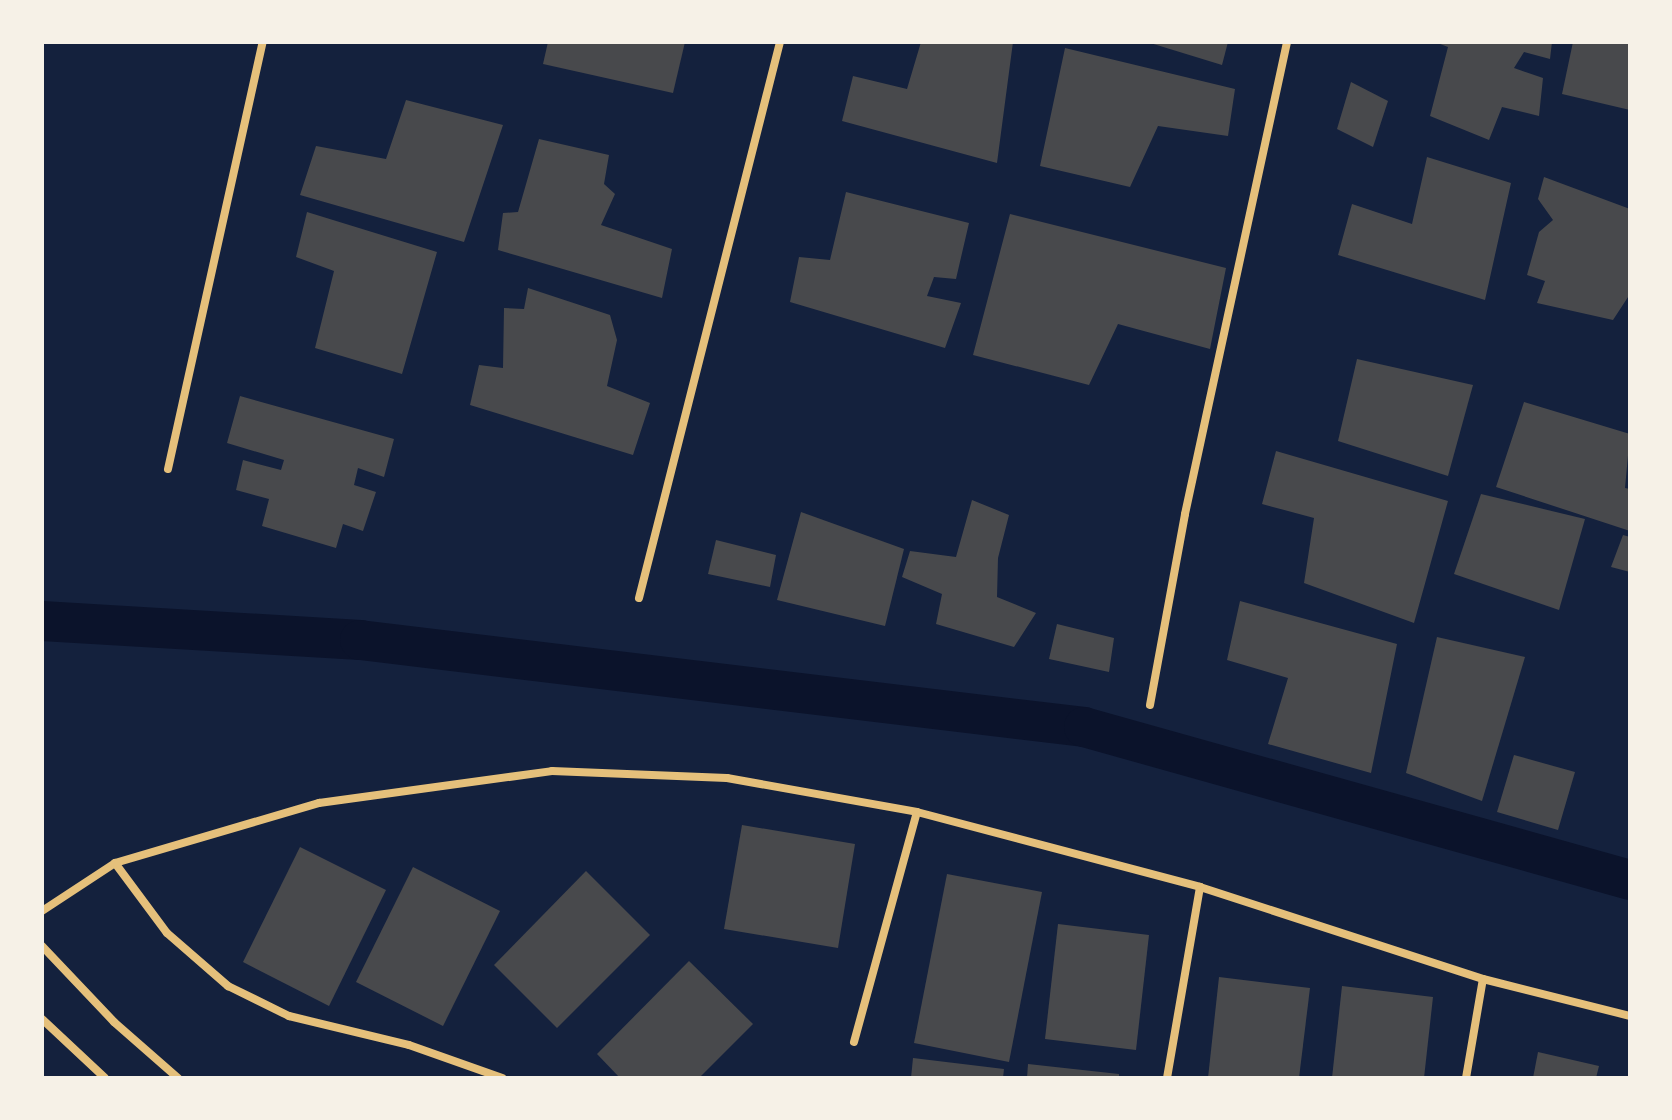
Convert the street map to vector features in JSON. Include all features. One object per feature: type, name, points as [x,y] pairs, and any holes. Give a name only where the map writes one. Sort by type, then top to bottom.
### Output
[{"type":"street","points":[[168,469],[263,42]]},
{"type":"street","points":[[639,598],[780,42]]},
{"type":"street","points":[[1150,705],[1185,514],[1287,42]]},
{"type":"street","points":[[42,911],[115,863],[319,803],[552,771],[727,778],[917,812],[1200,887],[1483,979],[1629,1016]]},
{"type":"street","points":[[854,1042],[917,812]]},
{"type":"street","points":[[115,863],[167,933],[228,986],[289,1016],[409,1045],[502,1078]]},
{"type":"street","points":[[1167,1078],[1200,887]]},
{"type":"street","points":[[42,946],[114,1022],[178,1078]]},
{"type":"street","points":[[1466,1078],[1483,979]]},
{"type":"street","points":[[42,1019],[105,1078]]},
{"type":"building","points":[[548,42],[685,42],[673,93],[543,64]]},
{"type":"building","points":[[921,42],[1013,42],[997,163],[842,121],[853,76],[907,89]]},
{"type":"building","points":[[1147,42],[1228,42],[1222,65]]},
{"type":"building","points":[[1435,42],[1552,42],[1550,59],[1524,52],[1514,68],[1543,78],[1539,116],[1502,107],[1489,140],[1430,116],[1448,47]]},
{"type":"building","points":[[1573,42],[1630,42],[1630,110],[1562,94]]},
{"type":"building","points":[[1065,48],[1235,89],[1228,136],[1158,126],[1130,187],[1040,166]]},
{"type":"building","points":[[1351,82],[1388,101],[1373,147],[1337,129]]},
{"type":"building","points":[[406,100],[503,125],[464,242],[300,195],[316,146],[386,159]]},
{"type":"building","points":[[539,139],[609,155],[604,184],[615,194],[601,225],[672,249],[662,298],[498,250],[503,213],[518,212]]},
{"type":"building","points":[[1427,157],[1511,183],[1485,300],[1338,255],[1352,204],[1412,224]]},
{"type":"building","points":[[1544,177],[1630,209],[1630,294],[1613,320],[1537,303],[1545,281],[1527,275],[1539,232],[1553,220],[1538,199]]},
{"type":"building","points":[[846,192],[969,223],[956,279],[934,277],[927,296],[961,303],[945,348],[790,302],[799,257],[830,260]]},
{"type":"building","points":[[307,212],[437,252],[402,374],[315,348],[334,271],[296,257]]},
{"type":"building","points":[[1010,214],[1226,268],[1210,349],[1118,324],[1089,385],[973,355]]},
{"type":"building","points":[[528,288],[610,315],[617,340],[607,386],[650,403],[633,455],[470,405],[479,365],[503,368],[504,308],[524,309]]},
{"type":"building","points":[[1357,359],[1473,385],[1448,476],[1338,441]]},
{"type":"building","points":[[240,396],[394,439],[384,477],[358,468],[354,485],[376,492],[363,531],[343,524],[336,548],[262,526],[269,499],[236,490],[243,460],[281,470],[284,460],[227,443]]},
{"type":"building","points":[[1524,402],[1630,434],[1625,488],[1630,489],[1630,531],[1496,487]]},
{"type":"building","points":[[1276,451],[1448,501],[1414,623],[1304,583],[1314,518],[1262,504]]},
{"type":"building","points":[[1481,494],[1585,519],[1559,610],[1454,574]]},
{"type":"building","points":[[972,500],[1009,515],[998,558],[997,597],[1036,613],[1014,647],[936,624],[942,594],[902,577],[910,551],[956,557]]},
{"type":"building","points":[[801,512],[904,549],[885,626],[777,600]]},
{"type":"building","points":[[1623,535],[1630,537],[1630,572],[1611,567]]},
{"type":"building","points":[[716,540],[776,555],[770,587],[708,574]]},
{"type":"building","points":[[1240,601],[1397,644],[1371,773],[1268,744],[1288,678],[1227,660]]},
{"type":"building","points":[[1057,624],[1114,638],[1109,672],[1049,659]]},
{"type":"building","points":[[1437,637],[1525,657],[1482,801],[1406,773]]},
{"type":"building","points":[[1514,755],[1575,772],[1558,830],[1497,812]]},
{"type":"building","points":[[742,825],[855,844],[838,948],[724,929]]},
{"type":"building","points":[[300,847],[386,890],[329,1006],[243,962]]},
{"type":"building","points":[[413,867],[500,911],[443,1026],[356,982]]},
{"type":"building","points":[[586,871],[650,935],[557,1028],[494,965]]},
{"type":"building","points":[[947,874],[1042,892],[1009,1062],[914,1043]]},
{"type":"building","points":[[1058,924],[1149,935],[1136,1050],[1045,1039]]},
{"type":"building","points":[[689,961],[753,1024],[699,1078],[620,1078],[597,1054]]},
{"type":"building","points":[[1219,977],[1310,988],[1299,1078],[1208,1078]]},
{"type":"building","points":[[1342,986],[1433,997],[1424,1078],[1332,1078]]},
{"type":"building","points":[[1538,1052],[1599,1066],[1596,1078],[1533,1078]]},
{"type":"building","points":[[913,1058],[1004,1069],[1003,1078],[911,1078]]},
{"type":"building","points":[[1028,1064],[1119,1074],[1119,1078],[1027,1078]]},
{"type":"waterway","points":[[42,621],[360,640],[1084,727],[1630,880]]}]
